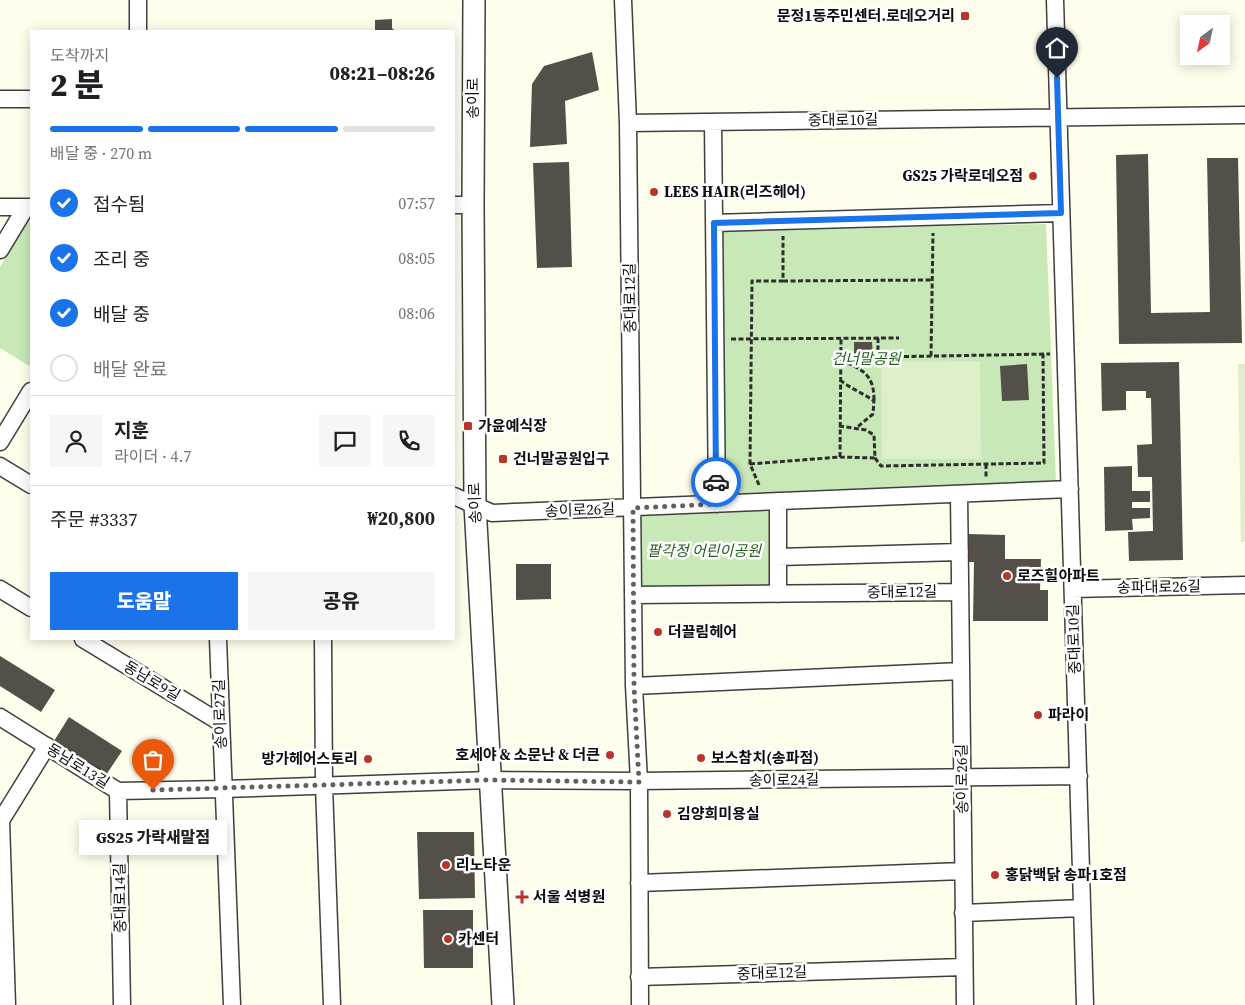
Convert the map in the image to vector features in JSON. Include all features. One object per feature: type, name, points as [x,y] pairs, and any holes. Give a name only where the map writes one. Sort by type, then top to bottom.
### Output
[{"type":"street","points":[[138,0],[138,30]]},
{"type":"street","name":"송이로","points":[[474,0],[463,205],[475,505],[502,1005]]},
{"type":"street","name":"중대로12길","points":[[623,0],[628,123],[634,686],[639,782],[640,1005]]},
{"type":"street","name":"중대로10길","points":[[1055,0],[1086,1005]]},
{"type":"street","points":[[0,99],[30,99]]},
{"type":"street","name":"중대로10길","points":[[628,123],[1245,115]]},
{"type":"street","points":[[713,122],[717,504]]},
{"type":"street","points":[[0,207],[29,207]]},
{"type":"street","points":[[0,250],[29,207]]},
{"type":"street","points":[[714,223],[1061,213]]},
{"type":"street","points":[[0,442],[30,393]]},
{"type":"street","points":[[0,466],[30,484]]},
{"type":"street","name":"송이로26길","points":[[475,505],[492,513],[1070,489]]},
{"type":"street","name":"송이로26길","points":[[960,494],[965,1005]]},
{"type":"street","points":[[455,496],[475,505]]},
{"type":"street","points":[[771,502],[778,557],[778,594]]},
{"type":"street","points":[[778,557],[960,552]]},
{"type":"street","name":"송파대로26길","points":[[1073,589],[1245,585]]},
{"type":"street","points":[[0,588],[30,607]]},
{"type":"street","name":"중대로12길","points":[[633,595],[960,592]]},
{"type":"street","name":"동남로9길","points":[[85,640],[220,722]]},
{"type":"street","name":"송이로27길","points":[[218,640],[223,789]]},
{"type":"street","points":[[323,640],[324,786],[332,1005]]},
{"type":"street","points":[[634,686],[961,671]]},
{"type":"street","name":"동남로13길","points":[[0,717],[118,791],[489,780]]},
{"type":"street","points":[[8,1005],[0,822],[47,746]]},
{"type":"street","name":"송이로24길","points":[[489,780],[639,782],[1078,776]]},
{"type":"street","points":[[223,789],[232,1005]]},
{"type":"street","name":"중대로14길","points":[[118,791],[122,1005]]},
{"type":"street","points":[[639,884],[963,871]]},
{"type":"street","points":[[963,913],[1082,908]]},
{"type":"street","name":"중대로12길","points":[[639,977],[964,967]]},
{"type":"path","points":[[931,356],[933,217]]},
{"type":"path","points":[[783,221],[783,280]]},
{"type":"path","points":[[771,502],[750,464],[752,281],[933,280]]},
{"type":"path","points":[[840,457],[841,338]]},
{"type":"path","points":[[878,338],[878,357],[1066,354]]},
{"type":"path","points":[[715,340],[899,338]]},
{"type":"path","points":[[839,426],[855,430],[866,430],[874,434],[874,458],[881,466],[1044,463],[1043,354]]},
{"type":"path","points":[[840,360],[867,376],[874,386],[873,414],[855,430]]},
{"type":"path","points":[[840,380],[850,389],[863,393],[874,401]]},
{"type":"path","points":[[750,464],[840,457],[874,458]]},
{"type":"green space","points":[[28,217],[30,217],[30,366],[0,348],[0,267]]},
{"type":"green space","name":"건너말공원","points":[[1046,224],[1056,482],[722,499],[722,230]]},
{"type":"green space","points":[[980,361],[981,459],[882,459],[881,362]]},
{"type":"green space","points":[[1238,364],[1245,364],[1245,542],[1241,542]]},
{"type":"green space","name":"팔각정 어린이공원","points":[[771,511],[772,588],[637,591],[638,513]]},
{"type":"building","points":[[392,19],[392,28],[394,30],[375,30],[375,20]]},
{"type":"building","points":[[592,52],[599,90],[565,101],[567,144],[530,147],[532,84],[544,66]]},
{"type":"building","points":[[1148,154],[1151,313],[1210,312],[1207,158],[1238,158],[1242,343],[1119,344],[1116,155]]},
{"type":"building","points":[[569,162],[572,267],[537,268],[533,163]]},
{"type":"building","points":[[854,342],[872,342],[873,355],[854,356]]},
{"type":"building","points":[[1179,362],[1183,560],[1129,561],[1128,532],[1153,531],[1152,477],[1138,477],[1137,445],[1152,444],[1151,398],[1146,398],[1146,391],[1126,391],[1126,410],[1102,411],[1101,363]]},
{"type":"building","points":[[1027,364],[1029,400],[1002,401],[1000,366]]},
{"type":"building","points":[[1132,466],[1132,491],[1150,491],[1150,502],[1132,502],[1132,508],[1150,508],[1150,518],[1132,519],[1133,530],[1105,531],[1104,467]]},
{"type":"building","name":"로즈힐아파트","points":[[968,534],[1005,535],[1005,559],[1041,559],[1040,590],[1048,590],[1048,621],[973,621],[974,562],[967,562]]},
{"type":"building","points":[[516,564],[551,564],[551,599],[516,600]]},
{"type":"building","points":[[0,656],[55,690],[41,712],[0,686]]},
{"type":"building","points":[[69,717],[122,751],[106,775],[54,741]]},
{"type":"building","name":"리노타운","points":[[417,832],[474,832],[475,898],[419,899]]},
{"type":"building","name":"카센터","points":[[423,910],[473,910],[473,968],[424,968]]},
{"type":"way so far","points":[[153,790],[489,780],[639,782],[634,686],[633,508],[717,504],[716,482]]},
{"type":"place","name":"문정1동주민센터.로데오거리","points":[[965,16]]},
{"type":"place","name":"GS25 가락로데오점","points":[[1033,176]]},
{"type":"place","name":"LEES HAIR(리즈헤어)","points":[[654,192]]},
{"type":"place","name":"가윤예식장","points":[[468,426]]},
{"type":"place","name":"건너말공원입구","points":[[503,459]]},
{"type":"place","name":"로즈힐아파트","points":[[1007,576]]},
{"type":"place","name":"더끌림헤어","points":[[658,632]]},
{"type":"place","name":"파라이","points":[[1038,715]]},
{"type":"place","name":"호세야 & 소문난 & 더큰","points":[[610,755]]},
{"type":"place","name":"보스참치(송파점)","points":[[701,758]]},
{"type":"place","name":"방가헤어스토리","points":[[368,759]]},
{"type":"place","name":"GS25 가락새말점","points":[[153,790]]},
{"type":"place","name":"김양희미용실","points":[[667,814]]},
{"type":"place","name":"리노타운","points":[[446,865]]},
{"type":"place","name":"홍닭백닭 송파1호점","points":[[995,875]]},
{"type":"place","name":"서울 석병원","points":[[522,897]]},
{"type":"place","name":"카센터","points":[[448,939]]},
{"type":"route","points":[[716,482],[714,223],[1061,213],[1057,78]]}]
